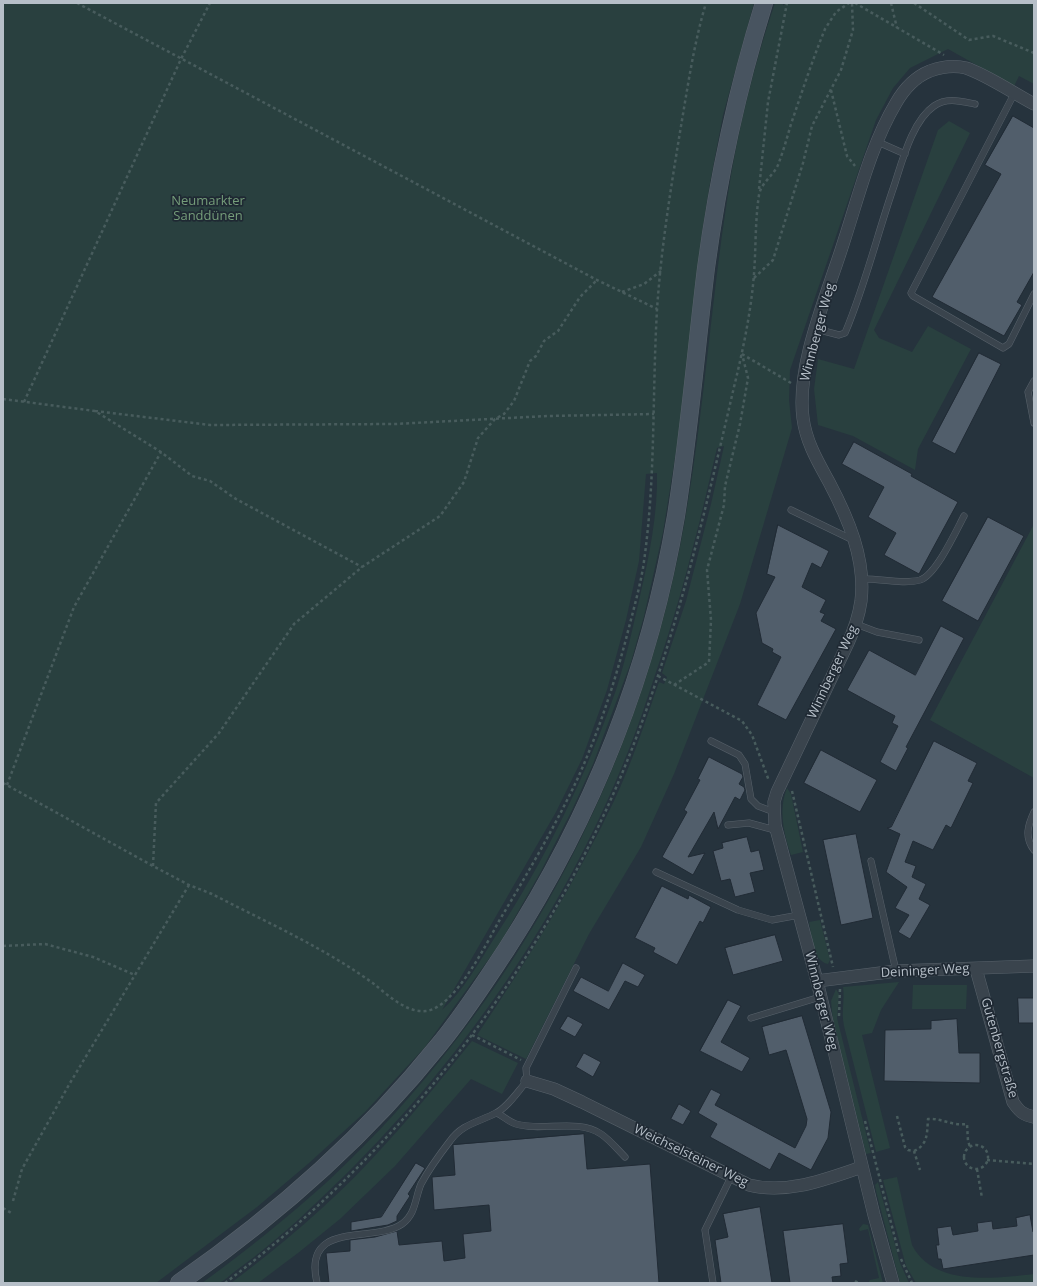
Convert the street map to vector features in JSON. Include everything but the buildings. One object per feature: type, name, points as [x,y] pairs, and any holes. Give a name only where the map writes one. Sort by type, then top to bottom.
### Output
[{"type":"main road","points":[[179,1283],[224,1252],[294,1195],[365,1128],[421,1067],[460,1018],[519,930],[559,861],[594,789],[614,742],[632,692],[649,638],[664,576],[682,470],[707,266],[718,191],[735,108],[764,3]]},
{"type":"street","name":"Winnberger Weg","points":[[893,1283],[862,1167],[817,980],[775,830],[774,812],[775,797],[848,643],[856,624],[861,601],[861,579],[855,541],[846,514],[811,449],[806,436],[803,418],[802,390],[816,329],[864,178],[896,102],[913,81],[920,76],[938,68],[966,68]]},
{"type":"street","points":[[966,68],[1034,104]]},
{"type":"street","name":"Deininger Weg","points":[[817,980],[896,971],[1034,966]]},
{"type":"street","name":"Gutenbergstraße","points":[[976,969],[1013,1102],[1019,1111],[1034,1117]]},
{"type":"street","name":"Weichselsteiner Weg","points":[[527,1081],[554,1089],[576,1099],[749,1185],[773,1189],[811,1183],[862,1167]]},
{"type":"lane","points":[[1014,94],[912,293],[913,296],[1003,348],[1009,344],[1034,294]]},
{"type":"lane","points":[[816,329],[839,335],[845,333],[906,154],[921,119],[934,106],[949,100],[974,104]]},
{"type":"lane","points":[[878,142],[906,154]]},
{"type":"lane","points":[[1034,380],[1028,392],[1034,423]]},
{"type":"lane","points":[[792,510],[855,541]]},
{"type":"lane","points":[[861,579],[899,581],[920,580],[930,573],[941,557],[964,516]]},
{"type":"lane","points":[[856,624],[877,632],[919,640]]},
{"type":"lane","points":[[711,741],[739,755],[745,764],[752,799],[758,806],[774,812]]},
{"type":"lane","points":[[1034,812],[1028,823],[1027,836],[1034,850]]},
{"type":"lane","points":[[728,825],[749,823],[775,830]]},
{"type":"lane","points":[[871,861],[896,971]]},
{"type":"lane","points":[[656,872],[738,910],[772,920],[799,915]]},
{"type":"lane","points":[[317,1283],[316,1262],[323,1246],[334,1239],[388,1229],[401,1224],[411,1214],[421,1185],[451,1139],[473,1122],[497,1113],[527,1081],[526,1071],[528,1064],[576,968]]},
{"type":"lane","points":[[751,1018],[820,997]]},
{"type":"lane","points":[[497,1113],[514,1124],[536,1127],[572,1126],[588,1128],[601,1134],[625,1158]]},
{"type":"lane","points":[[713,1283],[705,1230],[731,1177]]},
{"type":"path","points":[[77,3],[597,280],[657,309]]},
{"type":"path","points":[[24,402],[182,58],[210,3]]},
{"type":"path","points":[[3,783],[153,866],[189,885],[212,894],[344,964],[411,1009],[419,1012],[431,1011],[442,1003],[460,985],[483,950],[557,819],[587,755],[607,704],[630,625],[642,570],[649,514],[657,309],[669,196],[697,35],[706,3]]},
{"type":"path","points":[[224,1283],[287,1234],[375,1150],[418,1104],[472,1035],[509,982],[546,922],[592,839],[628,760],[658,676],[693,561],[742,354],[754,278],[759,190],[768,102],[787,3]]},
{"type":"path","points":[[754,278],[772,260],[803,164],[812,126],[841,70],[853,30],[850,3],[836,12],[824,29],[777,168],[759,190]]},
{"type":"path","points":[[855,3],[966,68]]},
{"type":"path","points":[[891,3],[897,28]]},
{"type":"path","points":[[914,3],[969,40],[993,36],[1034,52]]},
{"type":"path","points":[[831,90],[847,156],[864,178]]},
{"type":"path","points":[[622,292],[644,284],[661,271]]},
{"type":"path","points":[[153,866],[156,803],[219,733],[294,624],[362,567],[440,516],[464,482],[478,438],[496,419],[504,414],[514,401],[530,361],[536,356],[544,341],[558,331],[580,297],[597,280]]},
{"type":"path","points":[[742,354],[802,390]]},
{"type":"path","points":[[674,685],[709,662],[712,620],[707,570],[724,505],[725,486],[740,424],[748,378],[742,354]]},
{"type":"path","points":[[3,399],[210,424],[395,424],[547,416],[654,414]]},
{"type":"path","points":[[95,410],[161,452],[192,476],[210,481],[236,500],[362,567]]},
{"type":"path","points":[[7,785],[74,607],[161,452]]},
{"type":"path","points":[[658,676],[742,721],[752,735],[775,797]]},
{"type":"path","points":[[786,771],[841,996],[840,1020]]},
{"type":"path","points":[[13,1201],[22,1169],[70,1083],[189,885]]},
{"type":"path","points":[[3,946],[45,944],[93,957],[135,975]]},
{"type":"path","points":[[472,1035],[528,1064]]},
{"type":"path","points":[[863,1113],[901,1260],[912,1283]]},
{"type":"path","points":[[897,1116],[905,1147],[908,1150],[914,1151],[921,1148],[925,1142],[928,1119],[954,1125],[967,1124],[968,1141],[970,1147]]},
{"type":"path","points":[[974,1144],[985,1148],[988,1157],[987,1160],[986,1164],[977,1169],[968,1167],[963,1159],[966,1150],[974,1144]]},
{"type":"path","points":[[914,1151],[920,1170]]},
{"type":"path","points":[[987,1160],[1034,1164]]},
{"type":"path","points":[[977,1169],[982,1198]]},
{"type":"path","points":[[3,1208],[13,1214]]},
{"type":"green space","name":"Neumarkter Sanddünen","points":[[3,3],[754,3],[723,115],[710,183],[702,233],[679,433],[663,532],[644,616],[631,662],[593,764],[572,810],[540,873],[499,945],[425,1047],[365,1112],[309,1163],[257,1207],[156,1283],[3,1283]],"holes":[[[657,473],[657,488],[650,550],[623,667],[604,722],[578,786],[547,848],[513,908],[471,975],[457,994],[442,1010],[556,812],[582,759],[607,690],[626,620],[639,561],[646,474]]]},
{"type":"green space","points":[[775,3],[783,3],[783,6],[785,3],[1034,3],[1034,84],[1019,76],[1014,86],[948,49],[910,68],[893,88],[876,120],[790,370],[789,400],[792,428],[740,604],[674,774],[641,847],[589,934],[526,1059],[477,1035],[550,921],[599,832],[621,787],[659,682],[664,684],[667,677],[662,673],[686,601],[724,446],[717,448],[682,590],[641,717],[614,786],[582,852],[547,917],[507,980],[464,1040],[418,1097],[368,1152],[306,1212],[255,1256],[222,1281],[216,1283],[202,1283],[266,1234],[327,1182],[394,1114],[456,1041],[511,962],[560,880],[602,794],[637,705],[665,613],[685,520],[692,479],[722,235],[732,170],[747,97]]},
{"type":"green space","points":[[949,121],[970,133],[874,330],[879,338],[912,352],[928,326],[971,349],[918,449],[915,470],[853,436],[818,425],[814,389],[818,359],[854,369],[938,130]]},
{"type":"green space","points":[[1034,524],[1034,778],[930,720]]},
{"type":"green space","points":[[787,788],[791,794],[803,852],[791,855],[784,830],[782,813],[784,796]]},
{"type":"green space","points":[[820,920],[830,960],[828,964],[819,958],[812,940],[809,922]]},
{"type":"green space","points":[[899,982],[881,1010],[872,1033],[862,1035],[890,1148],[876,1152],[844,1026],[843,987]]},
{"type":"green space","points":[[913,985],[967,985],[966,1009],[912,1009]]},
{"type":"green space","points":[[836,989],[839,994],[837,1018],[871,1153],[866,1154],[833,1021],[831,1001]]},
{"type":"green space","points":[[472,1041],[518,1063],[502,1094],[471,1079],[395,1166],[340,1219],[258,1283],[231,1283],[303,1225],[354,1178],[435,1087]]},
{"type":"green space","points":[[897,1177],[912,1245],[922,1258],[934,1268],[949,1274],[965,1277],[982,1278],[1034,1274],[1034,1283],[916,1283],[906,1266],[883,1180]]},
{"type":"green space","points":[[878,1182],[900,1263],[909,1283],[900,1283],[876,1191],[875,1185]]},
{"type":"green space","points":[[863,1224],[868,1225],[883,1283],[868,1283],[870,1280],[879,1278],[868,1229],[860,1231],[859,1229]]}]
